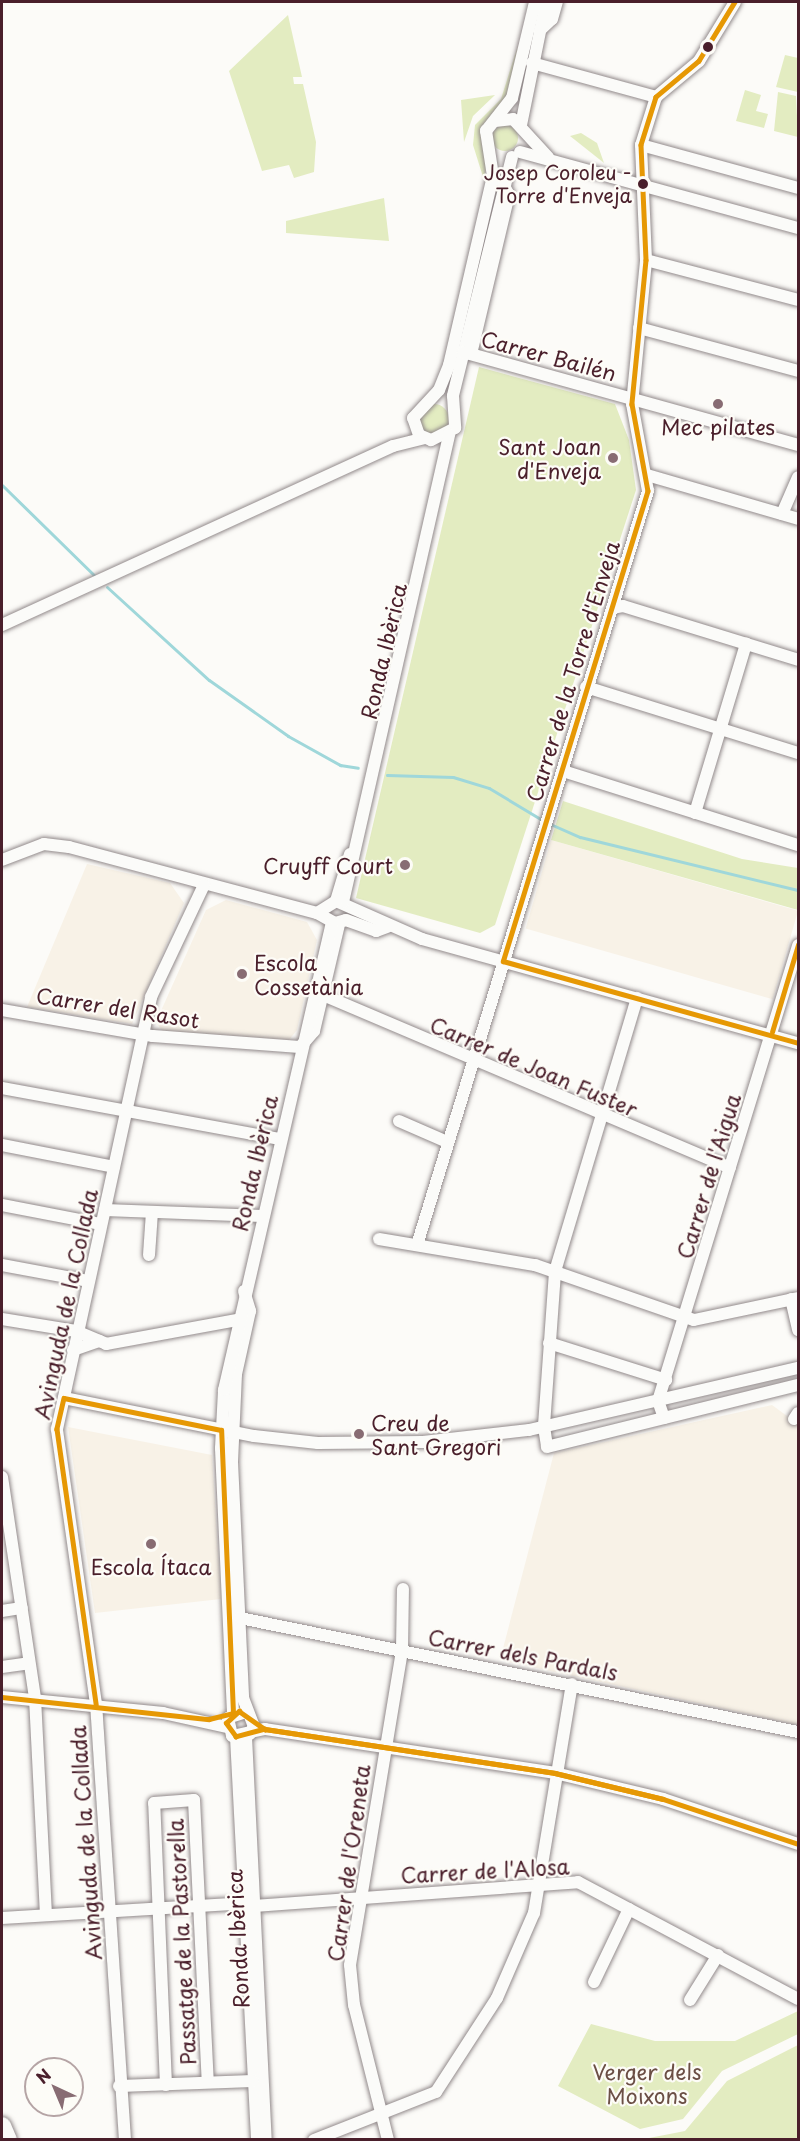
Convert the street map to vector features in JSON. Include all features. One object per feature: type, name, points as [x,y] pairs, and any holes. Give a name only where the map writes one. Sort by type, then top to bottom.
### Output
[{"type":"highway","points":[[2,2126],[8,2139]]},
{"type":"street","points":[[393,446],[430,399],[450,361],[491,187],[490,150],[486,131],[512,99],[535,2]]},
{"type":"street","name":"Ronda Ibèrica","points":[[227,1727],[232,1714],[226,1431],[237,1320],[300,1047],[335,913],[358,840],[444,470],[449,434],[456,420],[453,396],[467,353],[503,184],[516,154],[523,128],[532,63],[546,2]]},
{"type":"street","name":"Ronda Ibèrica","points":[[540,30],[552,19],[557,2]]},
{"type":"street","points":[[532,63],[656,97],[699,61],[735,2]]},
{"type":"street","name":"Carrer de la Torre d'Enveja","points":[[417,1245],[540,839],[563,771],[586,687],[648,491],[632,397],[646,260],[641,145],[656,97]]},
{"type":"street","points":[[495,121],[504,118],[523,128],[549,157]]},
{"type":"street","points":[[641,145],[798,188]]},
{"type":"street","points":[[490,150],[549,157],[641,186],[798,228]]},
{"type":"street","points":[[646,260],[798,300]]},
{"type":"street","points":[[639,328],[798,371]]},
{"type":"street","name":"Carrer Bailén","points":[[467,353],[798,445]]},
{"type":"street","points":[[430,399],[447,402],[456,420]]},
{"type":"street","points":[[413,418],[428,439],[444,470]]},
{"type":"street","points":[[2,625],[393,446],[449,434]]},
{"type":"street","points":[[647,475],[798,519]]},
{"type":"street","points":[[782,514],[798,477]]},
{"type":"street","points":[[612,608],[623,606],[798,660]]},
{"type":"street","points":[[695,813],[746,644]]},
{"type":"street","points":[[586,687],[798,753]]},
{"type":"street","points":[[563,771],[798,845]]},
{"type":"street","points":[[2,860],[44,844],[204,885],[335,913],[376,931],[387,927],[637,998],[772,1032],[798,1043]]},
{"type":"street","name":"Avinguda de la Collada","points":[[125,2139],[119,2086],[96,1704],[57,1429],[76,1331],[152,998],[204,885]]},
{"type":"street","name":"Ronda Ibèrica","points":[[300,1047],[314,1031],[323,995],[335,913]]},
{"type":"street","name":"Carrer de l'Aigua","points":[[658,1401],[798,945]]},
{"type":"street","name":"Carrer de Joan Fuster","points":[[323,995],[730,1168]]},
{"type":"street","points":[[637,998],[555,1272],[544,1427],[547,1447],[798,1385]]},
{"type":"street","name":"Carrer del Rasot","points":[[2,1010],[143,1032],[300,1047]]},
{"type":"street","points":[[2,1088],[127,1109],[280,1139]]},
{"type":"street","points":[[399,1121],[447,1142]]},
{"type":"street","points":[[2,1145],[114,1167]]},
{"type":"street","points":[[2,1205],[101,1224]]},
{"type":"street","points":[[105,1210],[262,1216]]},
{"type":"street","points":[[149,1255],[153,1212]]},
{"type":"street","points":[[379,1239],[555,1272],[694,1320],[795,1299],[798,1330]]},
{"type":"street","points":[[2,1265],[88,1281]]},
{"type":"street","name":"Ronda Ibèrica","points":[[244,1287],[250,1311],[226,1431],[250,1716],[244,1736],[256,2139]]},
{"type":"street","points":[[2,1318],[76,1331],[99,1341]]},
{"type":"street","points":[[73,1350],[99,1341],[237,1320]]},
{"type":"street","points":[[549,1343],[666,1380]]},
{"type":"street","points":[[64,1398],[226,1431],[318,1443],[382,1443],[544,1427],[798,1368]]},
{"type":"street","points":[[658,1401],[664,1418]]},
{"type":"street","points":[[2,1477],[7,1553],[22,1608],[35,1698],[46,1913]]},
{"type":"street","name":"Carrer de l'Oreneta","points":[[388,2139],[380,2116],[354,2005],[350,1965],[359,1897],[402,1650],[403,1589]]},
{"type":"street","points":[[2,1611],[22,1608]]},
{"type":"street","name":"Carrer dels Pardals","points":[[240,1618],[798,1732]]},
{"type":"street","points":[[2,1667],[29,1663]]},
{"type":"street","points":[[314,2139],[380,2116],[436,2092],[456,2068],[526,1940],[572,1684]]},
{"type":"street","points":[[2,1697],[96,1704],[209,1719],[244,1736],[265,1729],[555,1773],[663,1799],[798,1844]]},
{"type":"street","points":[[209,1719],[232,1714],[250,1716],[265,1729]]},
{"type":"street","name":"Passatge de la Pastorella","points":[[158,1911],[154,1803],[194,1800],[208,2082]]},
{"type":"street","name":"Carrer de l'Alosa","points":[[2,1918],[46,1913],[158,1911],[578,1882],[798,1999]]},
{"type":"street","name":"Ronda Ibèrica","points":[[249,1904],[266,2139]]},
{"type":"street","points":[[594,1982],[629,1909]]},
{"type":"street","points":[[158,1911],[166,2085]]},
{"type":"street","points":[[690,2000],[718,1955]]},
{"type":"street","points":[[119,2086],[253,2081]]},
{"type":"shaded area","points":[[551,840],[798,911],[773,999],[526,928]]},
{"type":"shaded area","points":[[87,864],[170,883],[184,903],[132,1024],[27,1007]]},
{"type":"shaded area","name":"Escola Cossetània","points":[[226,900],[307,922],[317,940],[297,1030],[289,1040],[162,1031],[156,1022],[206,910]]},
{"type":"shaded area","points":[[772,1405],[798,1424],[798,1725],[500,1660],[554,1453]]},
{"type":"shaded area","name":"Escola Ítaca","points":[[68,1427],[212,1455],[221,1599],[95,1613]]},
{"type":"green space","points":[[288,15],[302,77],[293,77],[294,84],[303,84],[316,142],[314,172],[294,178],[289,165],[262,171],[229,71]]},
{"type":"green space","points":[[518,45],[508,96],[480,128],[487,160],[484,180],[473,145],[475,125],[501,99]]},
{"type":"green space","points":[[785,55],[798,58],[798,92],[776,87]]},
{"type":"green space","points":[[745,90],[761,95],[756,111],[768,114],[764,128],[736,121]]},
{"type":"green space","points":[[778,92],[796,96],[798,137],[774,131]]},
{"type":"green space","points":[[495,95],[473,116],[464,142],[461,100]]},
{"type":"green space","points":[[505,125],[514,129],[518,138],[514,147],[505,151],[496,147],[492,138],[496,129]]},
{"type":"green space","points":[[581,133],[597,143],[604,163],[570,136]]},
{"type":"green space","points":[[384,198],[389,241],[286,233],[286,221]]},
{"type":"green space","points":[[479,367],[615,404],[629,440],[636,490],[495,925],[480,933],[356,898]]},
{"type":"green space","points":[[434,404],[445,408],[449,419],[445,430],[434,434],[423,430],[419,419],[423,408]]},
{"type":"green space","points":[[563,801],[742,859],[798,868],[798,910],[551,840]]},
{"type":"green space","name":"Verger dels Moixons","points":[[798,2011],[798,2034],[722,2071],[683,2119],[640,2129],[558,2086],[591,2024],[655,2041],[735,2041]]},
{"type":"green space","points":[[798,2045],[798,2139],[644,2139],[685,2131],[727,2081]]},
{"type":"waterway","points":[[2,485],[95,576]]},
{"type":"waterway","points":[[107,587],[209,680],[288,736],[340,765],[358,768]]},
{"type":"waterway","points":[[387,775],[453,777],[489,788],[542,820]]},
{"type":"waterway","points":[[548,823],[580,837],[798,890]]},
{"type":"transit line","points":[[735,2],[699,61],[656,97],[641,145],[646,260],[632,404],[648,491],[503,961],[798,1043]]},
{"type":"transit line","points":[[772,1032],[798,945]]},
{"type":"transit line","points":[[64,1398],[57,1429],[96,1704]]},
{"type":"transit line","points":[[64,1398],[221,1430]]},
{"type":"transit line","points":[[2,1697],[209,1719],[233,1713],[221,1430]]},
{"type":"transit line","points":[[239,1711],[265,1729],[236,1737],[226,1723],[239,1711]]},
{"type":"transit line","points":[[265,1729],[384,1747]]},
{"type":"transit line","points":[[265,1729],[384,1747]]},
{"type":"transit line","points":[[384,1747],[555,1773]]},
{"type":"transit line","points":[[384,1747],[555,1773]]},
{"type":"transit line","points":[[555,1773],[663,1799]]},
{"type":"transit line","points":[[555,1773],[663,1799]]},
{"type":"transit line","points":[[663,1799],[798,1844]]},
{"type":"place","name":"Josep Coroleu - Torre d'Enveja","points":[[643,184]]},
{"type":"place","name":"Mec pilates","points":[[718,404]]},
{"type":"place","name":"Sant Joan d'Enveja","points":[[613,458]]},
{"type":"place","name":"Cruyff Court","points":[[405,865]]},
{"type":"place","name":"Escola Cossetània","points":[[242,974]]},
{"type":"place","name":"Creu de Sant Gregori","points":[[359,1434]]},
{"type":"place","name":"Escola Ítaca","points":[[151,1544]]}]
